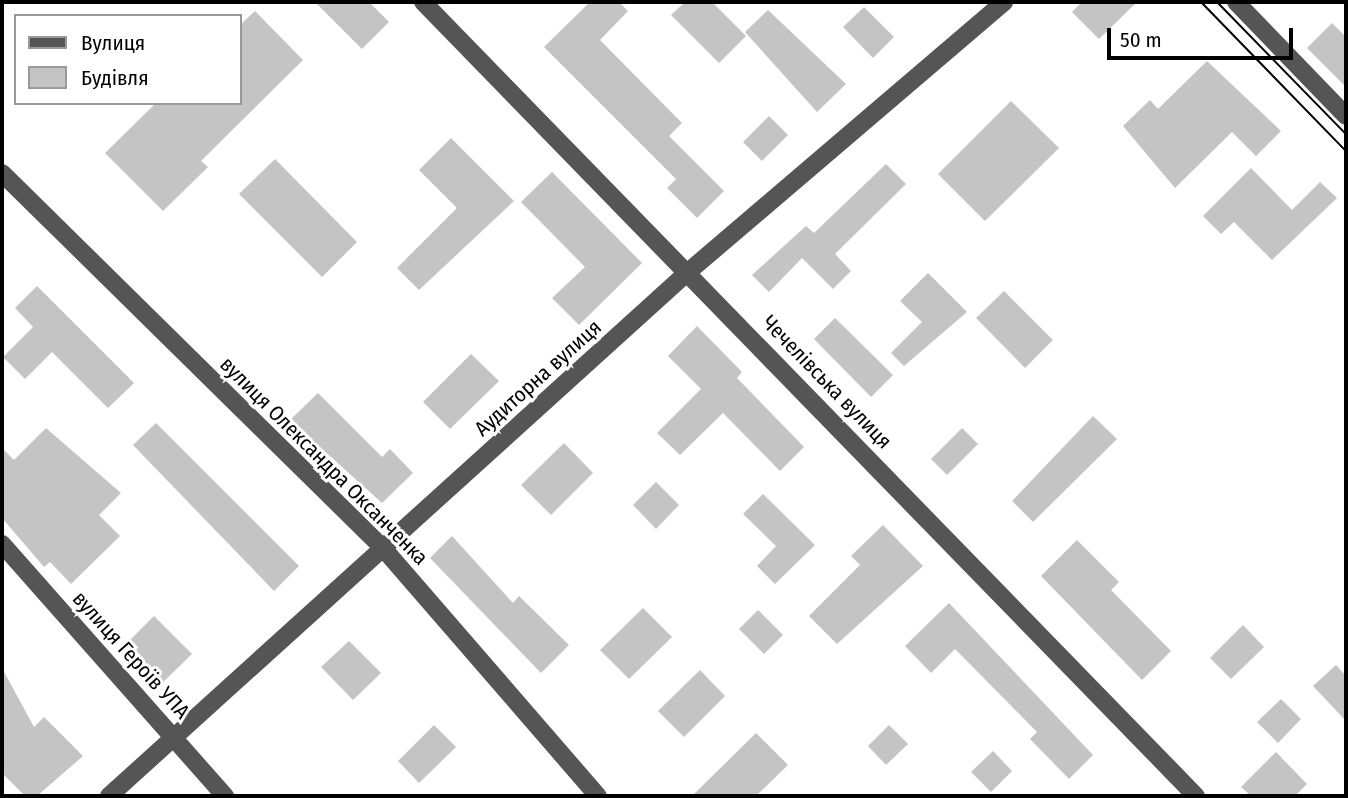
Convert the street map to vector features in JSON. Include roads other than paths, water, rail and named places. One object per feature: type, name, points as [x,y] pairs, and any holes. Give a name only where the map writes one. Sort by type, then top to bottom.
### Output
[{"type":"street","name":"Чечелівська вулиця","points":[[423,2],[1196,796]]},
{"type":"street","name":"Аудиторна вулиця","points":[[109,796],[177,740],[383,548],[688,272],[1004,2]]},
{"type":"street","points":[[1236,2],[1346,116]]},
{"type":"street","name":"вулиця Олександра Оксанченка","points":[[2,173],[383,548],[598,796]]},
{"type":"street","name":"вулиця Героїв УПА","points":[[2,544],[225,796]]},
{"type":"tram line","points":[[1201,2],[1346,151]]},
{"type":"tram line","points":[[1217,2],[1346,134]]}]
